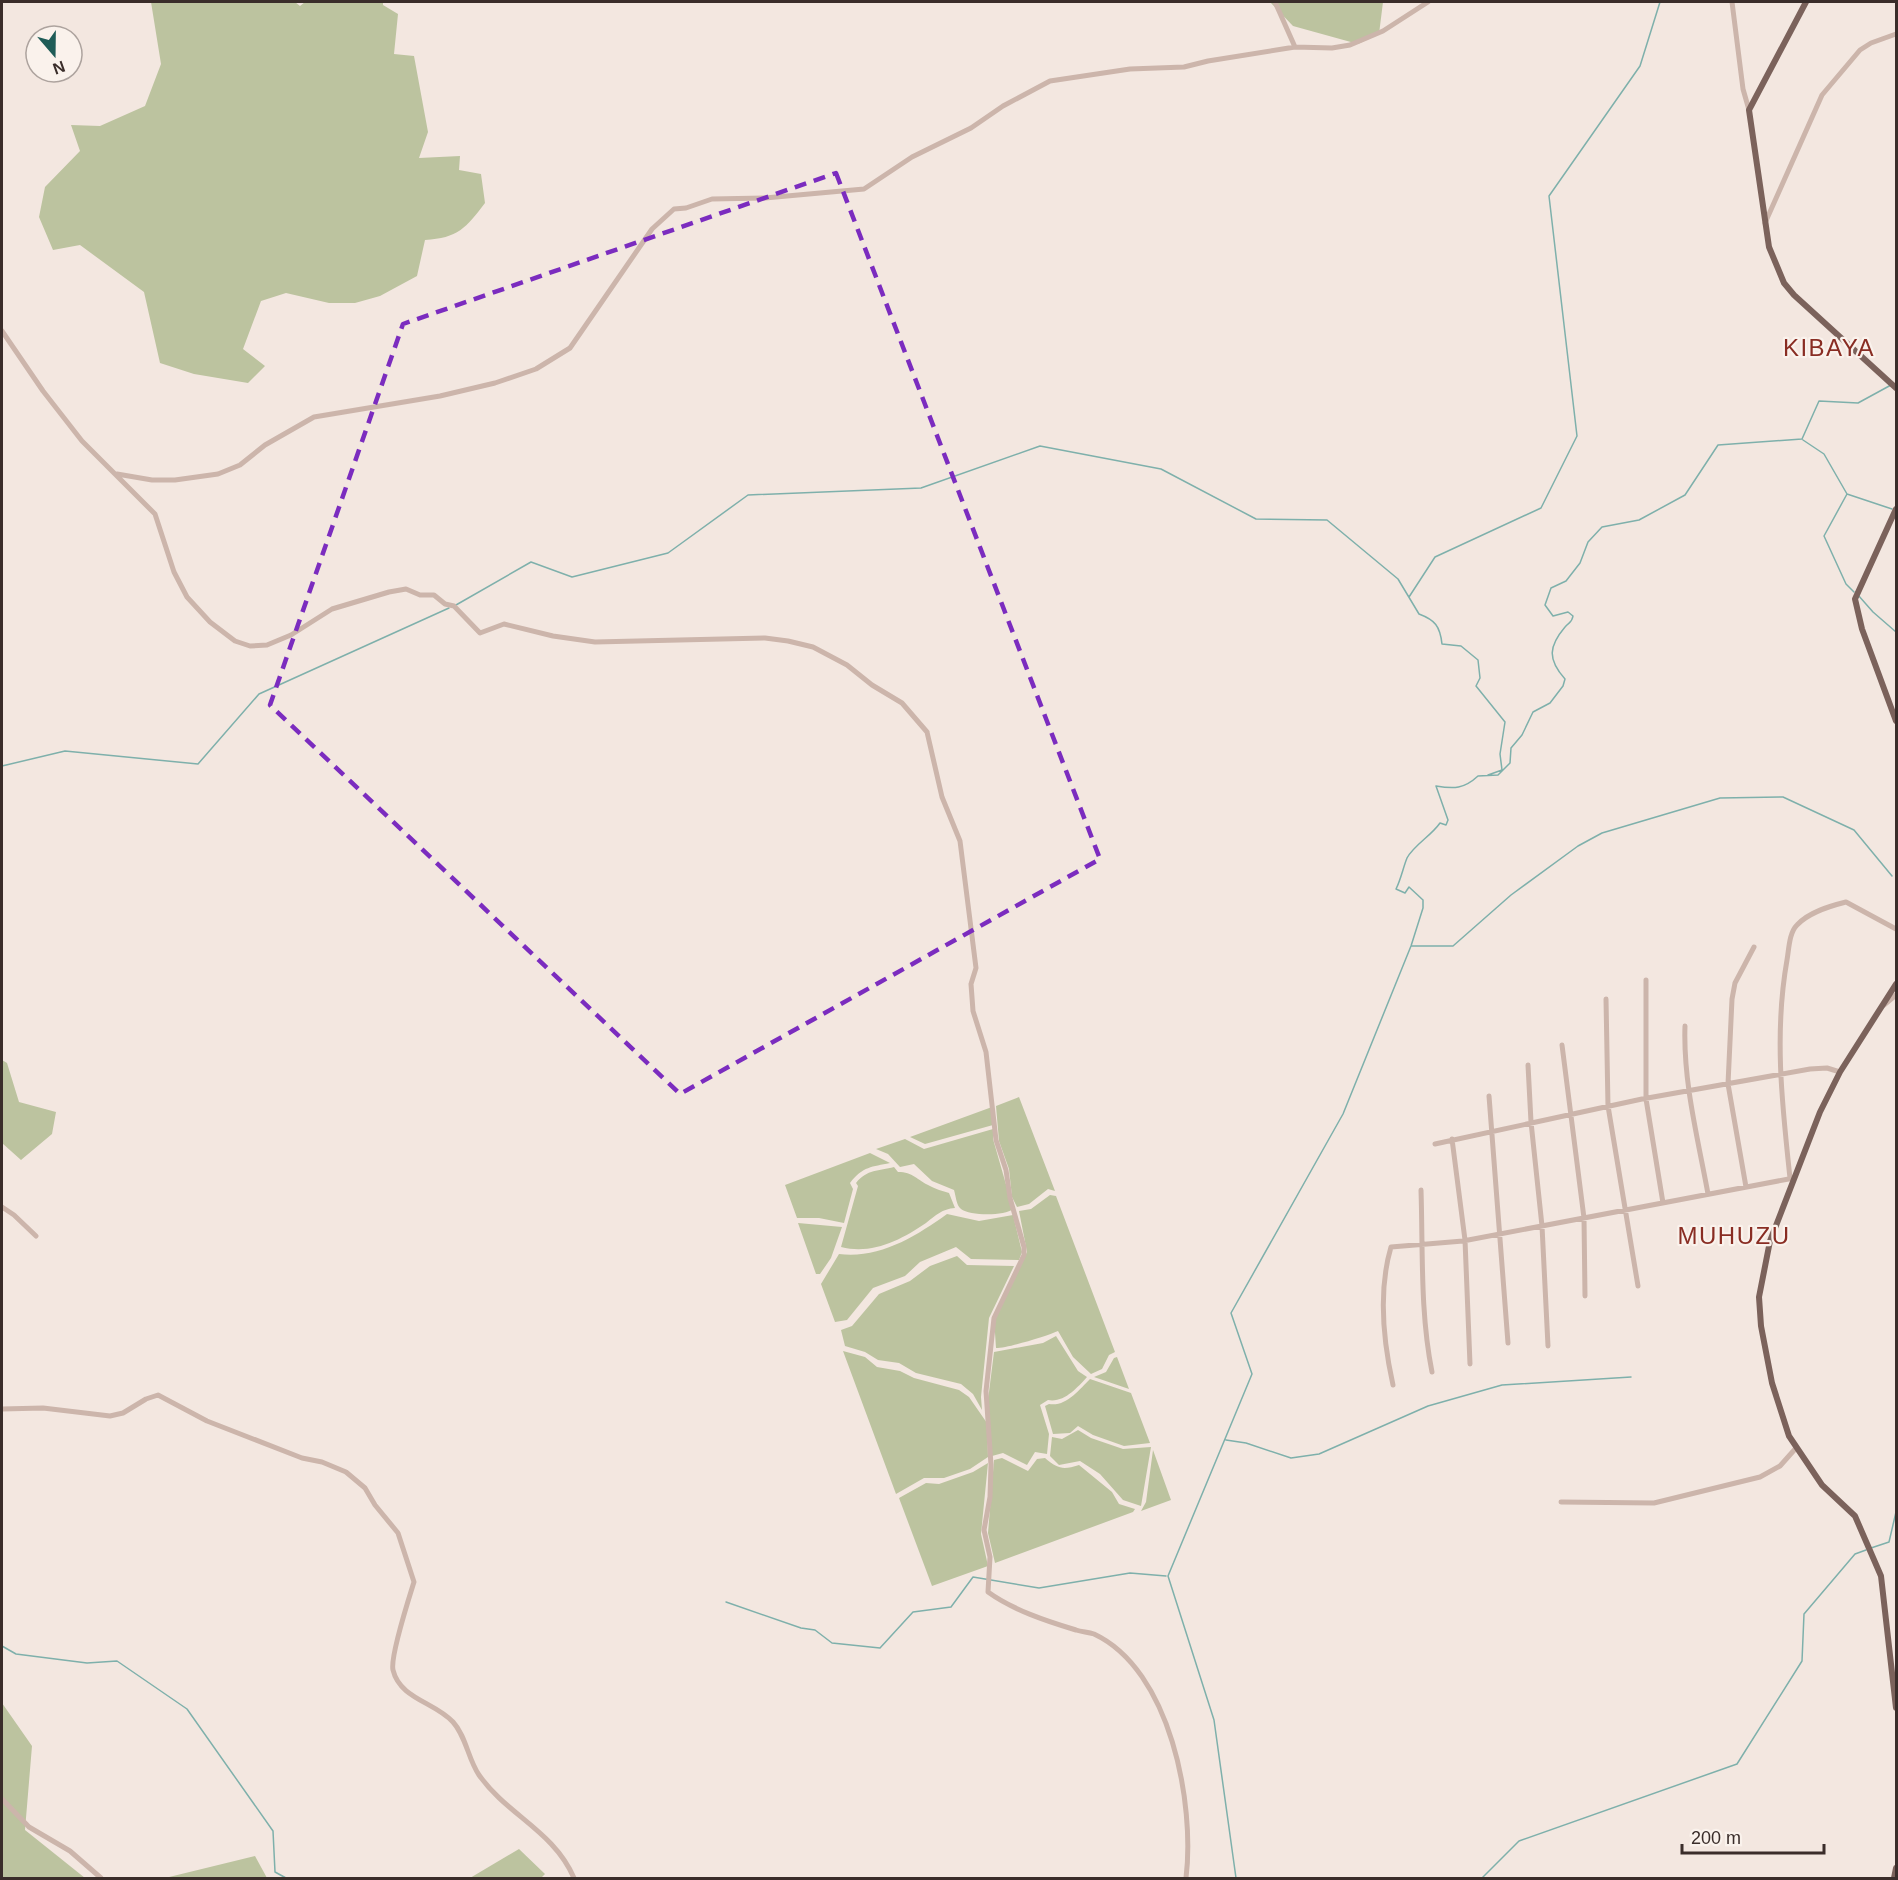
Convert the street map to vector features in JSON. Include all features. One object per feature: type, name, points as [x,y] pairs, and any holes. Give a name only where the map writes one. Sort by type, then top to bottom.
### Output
[{"type":"main road","points":[[1806,2],[1749,110],[1765,225],[1776,267],[1794,295],[1896,388]]},
{"type":"main road","points":[[1896,509],[1854,599],[1856,611],[1896,722]]},
{"type":"main road","points":[[1896,984],[1840,1072],[1820,1112],[1792,1178],[1770,1241],[1760,1281],[1759,1297],[1761,1326],[1780,1414],[1796,1448],[1822,1485],[1851,1510],[1884,1588],[1896,1708]]},
{"type":"main road","points":[[1894,1878],[1896,1868]]},
{"type":"street","points":[[1275,2],[1295,47]]},
{"type":"street","points":[[117,474],[152,480],[218,474],[240,465],[265,445],[314,417],[440,396],[495,383],[536,369],[570,348],[652,229],[674,209],[686,208],[712,199],[765,198],[864,189],[912,157],[971,128],[1003,106],[1050,81],[1130,69],[1184,67],[1208,60],[1295,47],[1332,48],[1367,40],[1428,2]]},
{"type":"street","points":[[1732,2],[1743,89],[1749,110]]},
{"type":"street","points":[[1765,225],[1822,95],[1860,50],[1871,42],[1896,34]]},
{"type":"street","points":[[2,331],[43,391],[82,441],[97,458],[117,474],[158,520],[171,564],[188,597],[210,622],[243,644],[267,645],[291,635],[318,616],[342,605],[406,589],[420,595],[434,595],[446,604],[454,606],[480,633],[504,624],[595,642],[765,638],[813,647],[838,659],[872,685],[894,696],[927,732],[942,797],[960,841],[976,968],[971,984],[973,1011],[986,1052],[996,1140],[1006,1170],[1010,1198],[1024,1247],[1024,1255],[994,1318],[986,1391],[991,1473],[984,1530],[990,1557],[988,1592],[1020,1610],[1093,1634],[1125,1657],[1136,1669],[1168,1732],[1182,1773],[1189,1837],[1186,1878]]},
{"type":"street","points":[[1393,1385],[1384,1331],[1386,1265],[1392,1247],[1465,1240],[1792,1178],[1779,1075],[1780,1002],[1796,926],[1822,910],[1846,902],[1896,929]]},
{"type":"street","points":[[1746,1187],[1728,1084],[1732,999],[1735,983],[1754,947]]},
{"type":"street","points":[[1646,980],[1646,1099],[1663,1203]]},
{"type":"street","points":[[1883,1006],[1896,996]]},
{"type":"street","points":[[1606,999],[1608,1106],[1638,1286]]},
{"type":"street","points":[[1685,1026],[1684,1051],[1689,1091],[1708,1194]]},
{"type":"street","points":[[1562,1045],[1584,1218],[1585,1296]]},
{"type":"street","points":[[1528,1065],[1531,1122],[1542,1226],[1548,1346]]},
{"type":"street","points":[[1435,1144],[1608,1106],[1728,1084],[1827,1068],[1840,1072]]},
{"type":"street","points":[[1489,1096],[1502,1233],[1508,1343]]},
{"type":"street","points":[[1452,1139],[1465,1240],[1470,1364]]},
{"type":"street","points":[[1421,1190],[1426,1342],[1432,1372]]},
{"type":"street","points":[[2,1207],[20,1219],[36,1236]]},
{"type":"street","points":[[2,1409],[43,1408],[110,1416],[123,1413],[146,1399],[159,1395],[207,1421],[302,1458],[334,1466],[365,1488],[398,1533],[413,1571],[414,1582],[393,1659],[395,1675],[405,1693],[431,1704],[452,1721],[479,1775],[494,1792],[556,1847],[568,1864],[574,1878]]},
{"type":"street","points":[[1561,1502],[1654,1503],[1760,1477],[1780,1466],[1796,1448]]},
{"type":"street","points":[[2,1798],[29,1827],[70,1851],[101,1878]]},
{"type":"highlighted area","points":[[836,173],[1100,859],[680,1094],[270,705],[403,324]]},
{"type":"green space","points":[[151,2],[295,2],[300,6],[305,2],[383,2],[383,5],[398,14],[394,54],[414,56],[428,132],[419,158],[460,156],[459,170],[481,174],[485,203],[460,230],[446,237],[425,240],[417,276],[380,296],[355,303],[329,303],[286,293],[261,301],[243,349],[265,366],[248,383],[194,374],[160,363],[144,292],[80,245],[53,250],[39,217],[45,187],[80,151],[71,125],[100,126],[145,106],[161,64]]},
{"type":"green space","points":[[1270,2],[1383,2],[1379,34],[1358,44],[1293,26]]},
{"type":"green space","points":[[2,1060],[7,1063],[19,1102],[56,1112],[52,1134],[21,1160],[2,1143]]},
{"type":"green space","points":[[1019,1097],[1055,1191],[1048,1189],[1029,1204],[1017,1207],[1012,1197],[1009,1169],[999,1141],[996,1106]]},
{"type":"green space","points":[[992,1107],[993,1125],[925,1144],[910,1137]]},
{"type":"green space","points":[[993,1129],[993,1139],[1013,1209],[1003,1213],[979,1214],[961,1209],[954,1190],[932,1181],[914,1164],[900,1167],[888,1154],[876,1149],[905,1139],[924,1149]]},
{"type":"green space","points":[[870,1153],[890,1163],[864,1170],[850,1183],[853,1189],[844,1223],[819,1218],[797,1218],[785,1185]]},
{"type":"green space","points":[[894,1167],[898,1172],[911,1175],[932,1187],[949,1193],[955,1208],[943,1211],[907,1235],[886,1244],[864,1249],[841,1247],[858,1186],[856,1183],[864,1175]]},
{"type":"green space","points":[[1050,1195],[1056,1196],[1115,1352],[1109,1355],[1102,1369],[1091,1374],[1073,1357],[1058,1331],[996,1348],[994,1318],[1027,1252],[1019,1211],[1031,1209]]},
{"type":"green space","points":[[947,1214],[979,1221],[1013,1215],[1022,1252],[1019,1260],[971,1259],[956,1247],[920,1262],[905,1276],[873,1288],[847,1320],[835,1322],[821,1284],[839,1254],[854,1255],[882,1250],[922,1231]]},
{"type":"green space","points":[[798,1223],[842,1227],[831,1258],[820,1274],[816,1274]]},
{"type":"green space","points":[[957,1256],[967,1265],[1014,1266],[989,1318],[981,1397],[982,1410],[973,1394],[961,1384],[916,1373],[899,1363],[878,1360],[865,1352],[845,1346],[841,1330],[852,1326],[879,1294],[910,1281],[930,1266]]},
{"type":"green space","points":[[1056,1336],[1078,1371],[1087,1377],[1065,1397],[1048,1400],[1040,1405],[1049,1434],[1047,1454],[1035,1452],[1027,1465],[1003,1453],[992,1456],[988,1400],[994,1352],[1043,1343]]},
{"type":"green space","points":[[843,1351],[865,1357],[877,1367],[900,1371],[914,1378],[959,1390],[969,1397],[987,1423],[988,1457],[970,1469],[944,1478],[924,1478],[896,1494]]},
{"type":"green space","points":[[1117,1357],[1129,1389],[1094,1377],[1106,1372],[1114,1358]]},
{"type":"green space","points":[[1090,1379],[1131,1393],[1150,1443],[1124,1446],[1093,1435],[1078,1426],[1070,1433],[1053,1434],[1045,1406],[1067,1400]]},
{"type":"green space","points":[[1078,1430],[1091,1438],[1123,1449],[1151,1447],[1141,1506],[1123,1500],[1100,1474],[1080,1461],[1059,1465],[1050,1456],[1052,1437],[1062,1439]]},
{"type":"green space","points":[[1153,1450],[1171,1500],[1141,1511],[1146,1502]]},
{"type":"green space","points":[[1002,1458],[1028,1471],[1037,1459],[1045,1458],[1061,1468],[1079,1465],[1112,1492],[1119,1504],[1135,1509],[1133,1512],[995,1563],[988,1533],[994,1460]]},
{"type":"green space","points":[[988,1463],[981,1534],[988,1566],[932,1586],[899,1498],[926,1483],[939,1484],[973,1472]]},
{"type":"green space","points":[[2,1703],[32,1746],[25,1830],[85,1878],[2,1878]]},
{"type":"green space","points":[[519,1849],[545,1874],[541,1878],[470,1878]]},
{"type":"green space","points":[[255,1856],[267,1878],[165,1878]]},
{"type":"waterway","points":[[1409,597],[1435,557],[1541,508],[1577,436],[1549,196],[1640,66],[1660,2]]},
{"type":"waterway","points":[[1236,1878],[1214,1720],[1168,1576],[1252,1374],[1231,1313],[1343,1114],[1411,946],[1423,908],[1423,900],[1409,887],[1405,893],[1396,889],[1410,853],[1440,823],[1446,825],[1448,820],[1436,786],[1458,787],[1478,776],[1498,775],[1510,763],[1511,748],[1522,735],[1533,712],[1550,703],[1563,686],[1565,679],[1555,665],[1552,653],[1556,640],[1573,616],[1568,612],[1553,616],[1545,605],[1551,588],[1566,581],[1580,563],[1588,542],[1602,527],[1639,520],[1685,495],[1718,445],[1802,439],[1819,401],[1858,403],[1891,385]]},
{"type":"waterway","points":[[1803,440],[1824,454],[1847,494],[1892,509]]},
{"type":"waterway","points":[[456,605],[531,562],[572,577],[668,553],[748,495],[921,488],[1040,446],[1161,469],[1256,519],[1327,520],[1398,579],[1419,614],[1436,624],[1442,644],[1461,646],[1478,660],[1480,678],[1476,686],[1505,722],[1500,754],[1502,770],[1488,775]]},
{"type":"waterway","points":[[1847,494],[1824,536],[1846,584],[1854,592]]},
{"type":"waterway","points":[[1858,595],[1896,632]]},
{"type":"waterway","points":[[2,766],[65,751],[198,764],[259,694],[449,608]]},
{"type":"waterway","points":[[1411,946],[1453,946],[1511,895],[1578,846],[1602,833],[1720,798],[1783,797],[1854,830],[1892,876]]},
{"type":"waterway","points":[[1226,1440],[1246,1443],[1291,1458],[1319,1454],[1428,1406],[1502,1385],[1631,1377]]},
{"type":"waterway","points":[[1871,1548],[1889,1542],[1896,1512]]},
{"type":"waterway","points":[[1482,1878],[1519,1841],[1737,1764],[1802,1661],[1804,1614],[1855,1554],[1866,1550]]},
{"type":"waterway","points":[[726,1602],[801,1628],[815,1630],[832,1643],[880,1648],[913,1612],[951,1607],[973,1577],[1039,1588],[1130,1573],[1166,1576]]},
{"type":"waterway","points":[[2,1646],[16,1654],[87,1663],[117,1661],[187,1709],[273,1831],[275,1872],[286,1878]]},
{"type":"district","name":"KIBAYA","points":[[1829,347]]},
{"type":"district","name":"MUHUZU","points":[[1734,1235]]}]
